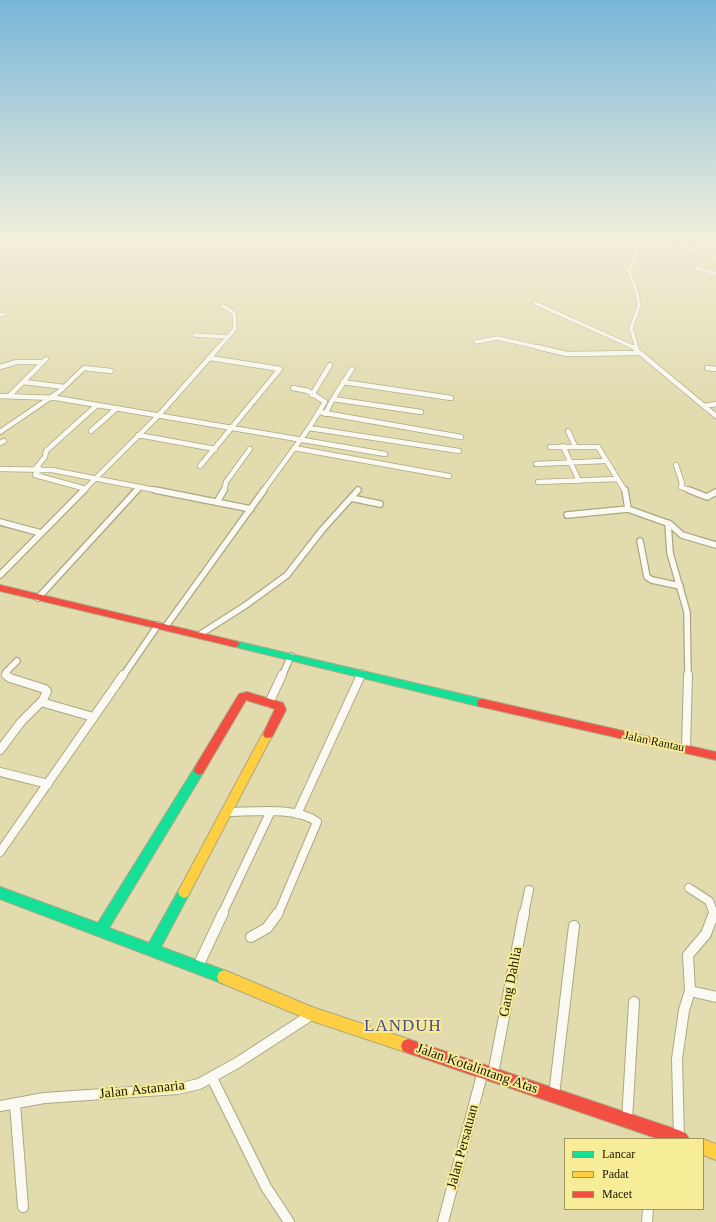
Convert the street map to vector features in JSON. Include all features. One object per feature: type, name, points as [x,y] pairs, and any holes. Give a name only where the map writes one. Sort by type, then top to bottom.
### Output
[{"type":"street","points":[[636,294],[639,306],[631,328],[637,352]]},
{"type":"street","points":[[535,304],[637,352],[654,363],[716,416]]},
{"type":"street","points":[[0,575],[158,416],[236,328],[234,313],[223,306]]},
{"type":"street","points":[[194,335],[228,337]]},
{"type":"street","points":[[476,342],[497,338],[567,354],[637,352]]},
{"type":"street","points":[[200,466],[280,369],[210,358]]},
{"type":"street","points":[[0,367],[8,366],[17,362],[44,361],[10,395]]},
{"type":"street","points":[[312,394],[330,365]]},
{"type":"street","points":[[0,432],[51,398],[85,368],[111,371]]},
{"type":"street","points":[[0,852],[93,717],[251,509],[300,439],[333,399],[352,368]]},
{"type":"street","points":[[707,368],[716,369]]},
{"type":"street","points":[[24,382],[64,387]]},
{"type":"street","points":[[343,382],[451,398]]},
{"type":"street","points":[[293,388],[308,391],[325,402],[322,413]]},
{"type":"street","points":[[0,396],[10,395],[51,398],[385,454]]},
{"type":"street","points":[[333,399],[421,412]]},
{"type":"street","points":[[704,406],[716,404]]},
{"type":"street","points":[[86,489],[35,475],[45,457],[45,451],[97,405]]},
{"type":"street","points":[[91,431],[117,408]]},
{"type":"street","points":[[322,413],[461,437]]},
{"type":"street","points":[[309,428],[459,451]]},
{"type":"street","points":[[568,431],[575,446]]},
{"type":"street","points":[[139,435],[215,449]]},
{"type":"street","points":[[563,446],[579,480]]},
{"type":"street","points":[[550,447],[598,447],[604,461],[626,492],[628,509]]},
{"type":"street","points":[[294,448],[449,476]]},
{"type":"street","points":[[217,502],[225,489],[226,482],[250,449]]},
{"type":"street","points":[[536,464],[604,461]]},
{"type":"street","points":[[676,466],[682,483],[681,487],[707,498],[716,492]]},
{"type":"street","points":[[1,471],[38,469],[52,470],[251,509]]},
{"type":"street","points":[[538,482],[617,479]]},
{"type":"street","points":[[38,598],[140,487]]},
{"type":"street","points":[[200,635],[246,605],[287,574],[322,530],[358,490]]},
{"type":"street","points":[[351,498],[380,504]]},
{"type":"street","points":[[567,515],[628,509],[668,523],[682,535],[716,545]]},
{"type":"street","points":[[0,522],[41,533]]},
{"type":"street","points":[[668,523],[670,553],[687,612],[688,694],[686,749]]},
{"type":"street","points":[[640,541],[647,577],[652,580],[680,586]]},
{"type":"street","name":"Jalan Rantau","points":[[0,588],[548,718],[716,756]]},
{"type":"street","points":[[269,703],[291,656]]},
{"type":"street","points":[[0,750],[21,722],[42,702],[46,690],[10,678],[6,675],[6,672],[17,661]]},
{"type":"street","points":[[297,814],[362,673]]},
{"type":"street","points":[[101,930],[243,697],[247,696],[279,706],[281,710],[153,950]]},
{"type":"street","points":[[42,702],[93,717]]},
{"type":"street","points":[[0,772],[48,784]]},
{"type":"street","points":[[226,812],[297,814],[312,816],[317,822],[278,914],[271,926],[265,931],[251,937]]},
{"type":"street","points":[[198,966],[270,813]]},
{"type":"street","points":[[680,1138],[678,1058],[682,1018],[690,991],[688,955],[706,934],[714,915],[709,901],[689,888]]},
{"type":"street","name":"Gang Dahlia","points":[[488,1072],[529,890]]},
{"type":"street","name":"Jalan Kotalintang Atas","points":[[0,893],[198,966],[312,1014],[554,1095],[627,1121],[652,1134],[674,1138]]},
{"type":"street","points":[[554,1095],[574,926]]},
{"type":"street","points":[[690,991],[716,997]]},
{"type":"street","points":[[627,1121],[634,1002]]},
{"type":"street","name":"Jalan Astanaria","points":[[0,1106],[44,1098],[177,1089],[199,1084],[212,1078],[312,1014]]},
{"type":"street","name":"Jalan Persatuan","points":[[444,1222],[488,1072]]},
{"type":"street","points":[[212,1078],[266,1187],[289,1222]]},
{"type":"street","points":[[15,1104],[23,1207]]},
{"type":"street","points":[[704,1147],[716,1152]]},
{"type":"street","points":[[647,1222],[648,1210]]},
{"type":"traffic: fast","points":[[235,644],[482,703]]},
{"type":"traffic: fast","points":[[101,930],[199,770]]},
{"type":"traffic: fast","points":[[153,949],[184,892]]},
{"type":"traffic: fast","points":[[0,893],[224,977]]},
{"type":"traffic: slow","points":[[184,892],[268,734]]},
{"type":"traffic: slow","points":[[224,977],[312,1014],[408,1046]]},
{"type":"traffic: slow","points":[[704,1147],[716,1152]]},
{"type":"traffic: jam","points":[[0,588],[235,644]]},
{"type":"traffic: jam","points":[[199,770],[243,697],[247,696],[279,706],[281,710],[268,734]]},
{"type":"traffic: jam","points":[[482,703],[716,756]]},
{"type":"traffic: jam","points":[[408,1046],[678,1138]]},
{"type":"district","name":"LANDUH","points":[[403,1027]]}]
